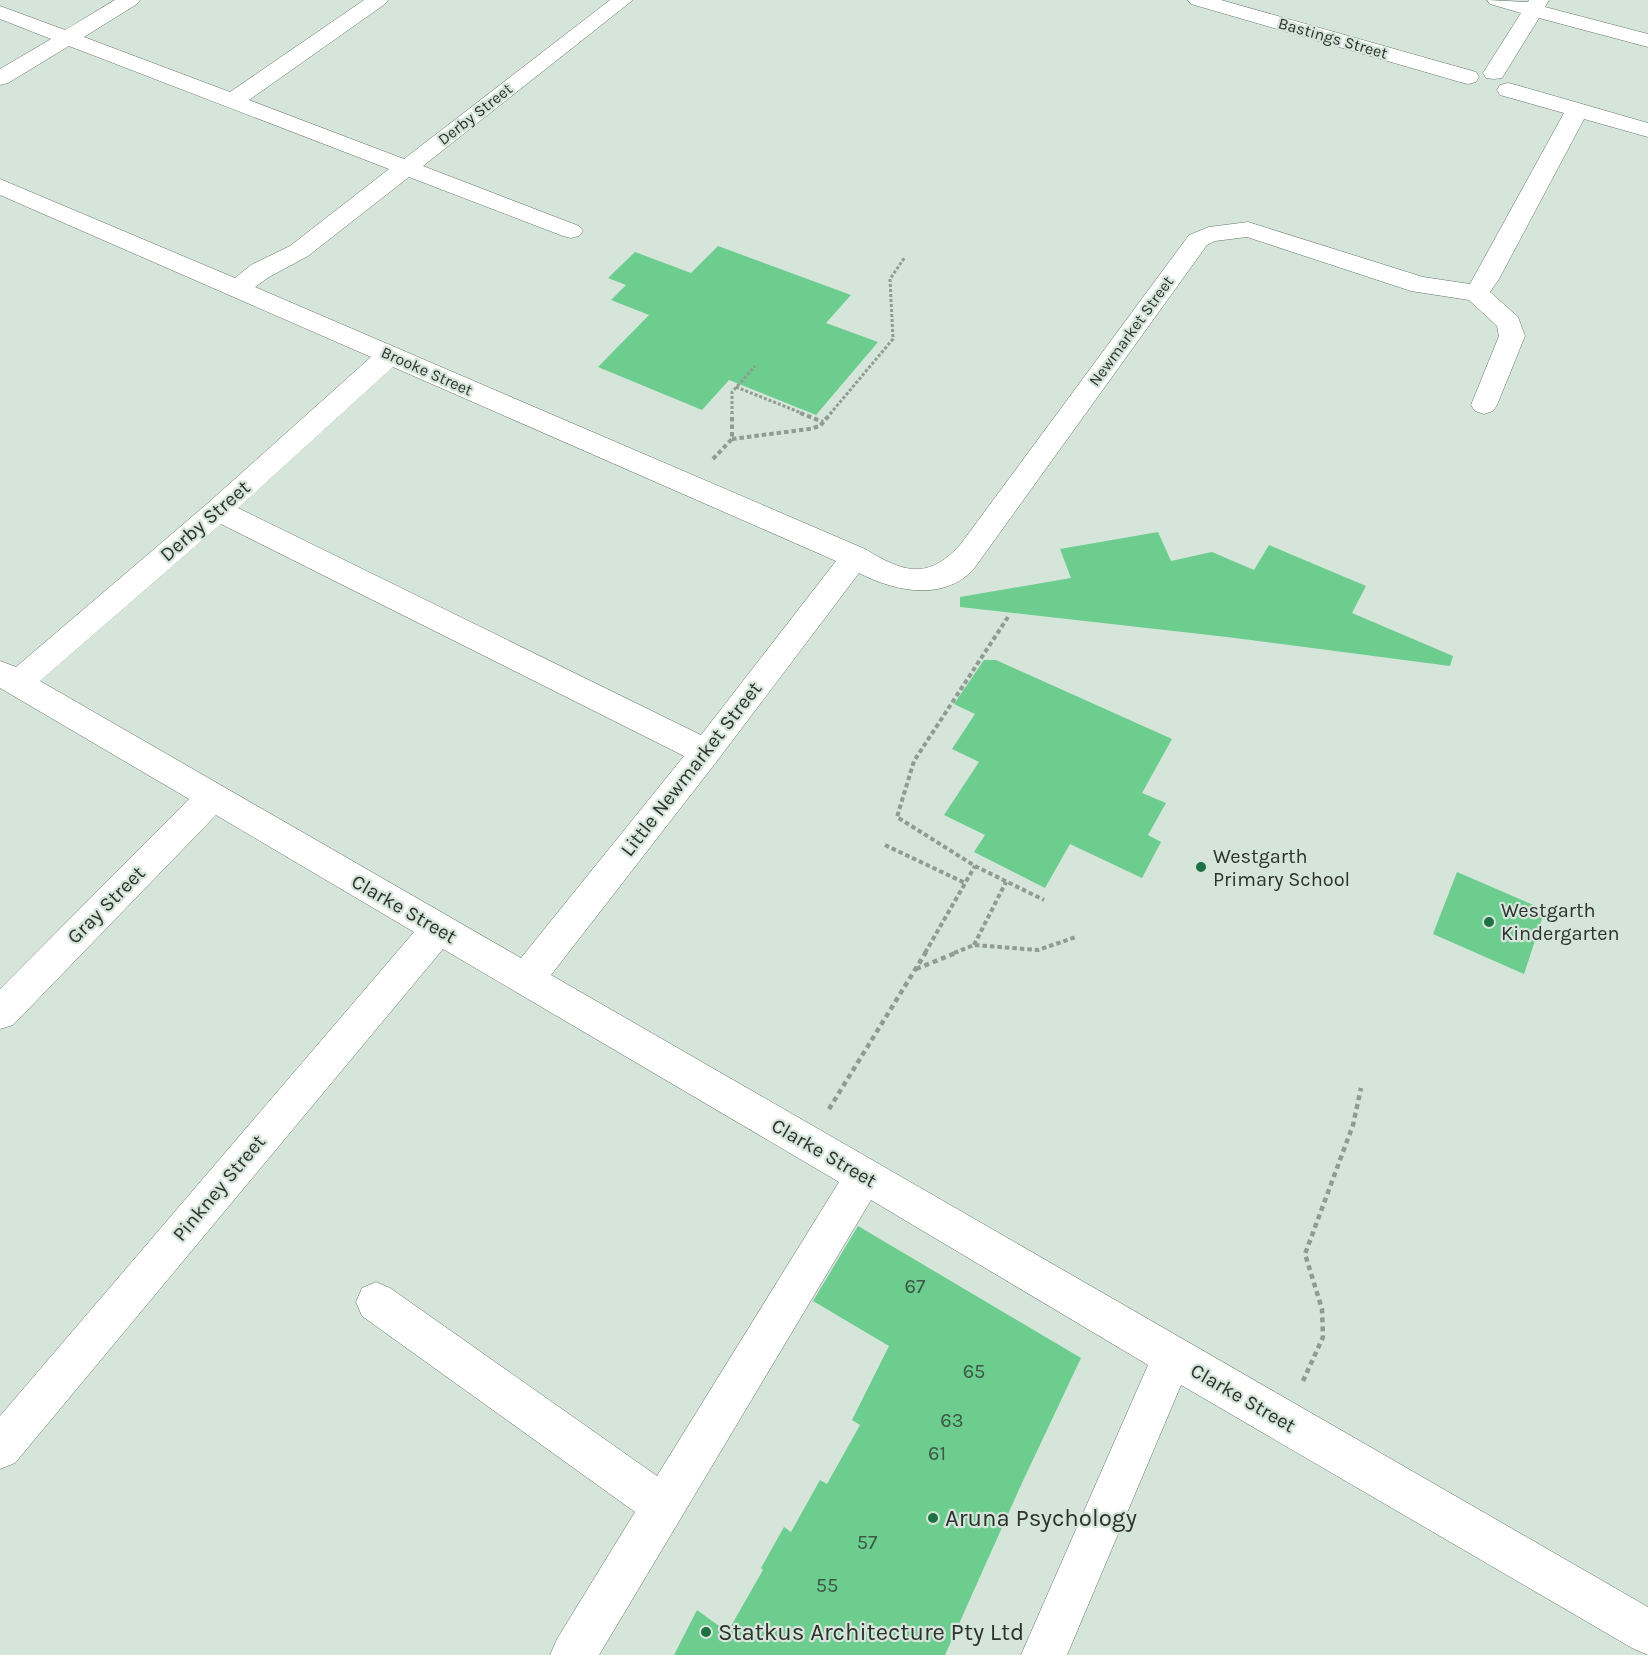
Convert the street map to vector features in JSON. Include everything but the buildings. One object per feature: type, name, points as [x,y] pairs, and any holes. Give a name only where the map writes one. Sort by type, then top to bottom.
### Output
[{"type":"street","points":[[0,78],[130,0]]},
{"type":"street","points":[[232,101],[378,0]]},
{"type":"street","name":"Derby Street","points":[[247,292],[279,279],[299,251],[623,0]]},
{"type":"street","name":"Bastings Street","points":[[1198,0],[1468,77],[1477,72],[1494,88]]},
{"type":"street","points":[[1497,0],[1536,5],[1648,41]]},
{"type":"street","points":[[1536,5],[1494,88],[1648,130]]},
{"type":"street","points":[[0,12],[571,231]]},
{"type":"street","points":[[1484,405],[1509,345],[1512,330],[1509,323],[1476,293],[1487,279],[1577,110]]},
{"type":"street","name":"Brooke Street","points":[[0,186],[855,557]]},
{"type":"street","name":"Newmarket Street","points":[[855,557],[874,569],[897,578],[919,579],[953,570],[983,538],[1189,250],[1198,240],[1209,234],[1248,229],[1420,285],[1476,293]]},
{"type":"street","name":"Derby Street","points":[[9,678],[218,510],[390,355]]},
{"type":"street","points":[[218,510],[706,752]]},
{"type":"street","name":"Little Newmarket Street","points":[[526,979],[706,752],[855,557]]},
{"type":"street","name":"Clarke Street","points":[[9,678],[1085,1304],[1172,1358],[1648,1632]]},
{"type":"street","name":"Gray Street","points":[[0,1012],[212,797]]},
{"type":"street","name":"Pinkney Street","points":[[0,1448],[438,929]]},
{"type":"street","points":[[573,1655],[864,1176]]},
{"type":"street","points":[[376,1302],[663,1506]]},
{"type":"street","points":[[1044,1655],[1172,1358]]},
{"type":"path","points":[[710,462],[732,439],[747,434],[806,432],[823,423],[893,339],[890,279],[905,257]]},
{"type":"path","points":[[732,439],[732,392],[755,366]]},
{"type":"path","points":[[736,387],[823,423]]},
{"type":"path","points":[[1008,617],[914,761],[897,818],[975,866],[1044,900]]},
{"type":"path","points":[[885,845],[965,883]]},
{"type":"path","points":[[829,1109],[916,969],[975,866]]},
{"type":"path","points":[[974,945],[1006,882]]},
{"type":"path","points":[[916,969],[974,945],[1038,950],[1076,937]]},
{"type":"path","points":[[1303,1381],[1323,1337],[1322,1309],[1305,1254],[1350,1134],[1361,1088]]},
{"type":"place","name":"Westgarth Primary School","points":[[1201,867]]},
{"type":"place","name":"Westgarth Kindergarten","points":[[1489,922]]},
{"type":"place","name":"Aruna Psychology","points":[[933,1518]]},
{"type":"place","name":"Statkus Architecture Pty Ltd","points":[[706,1632]]}]
